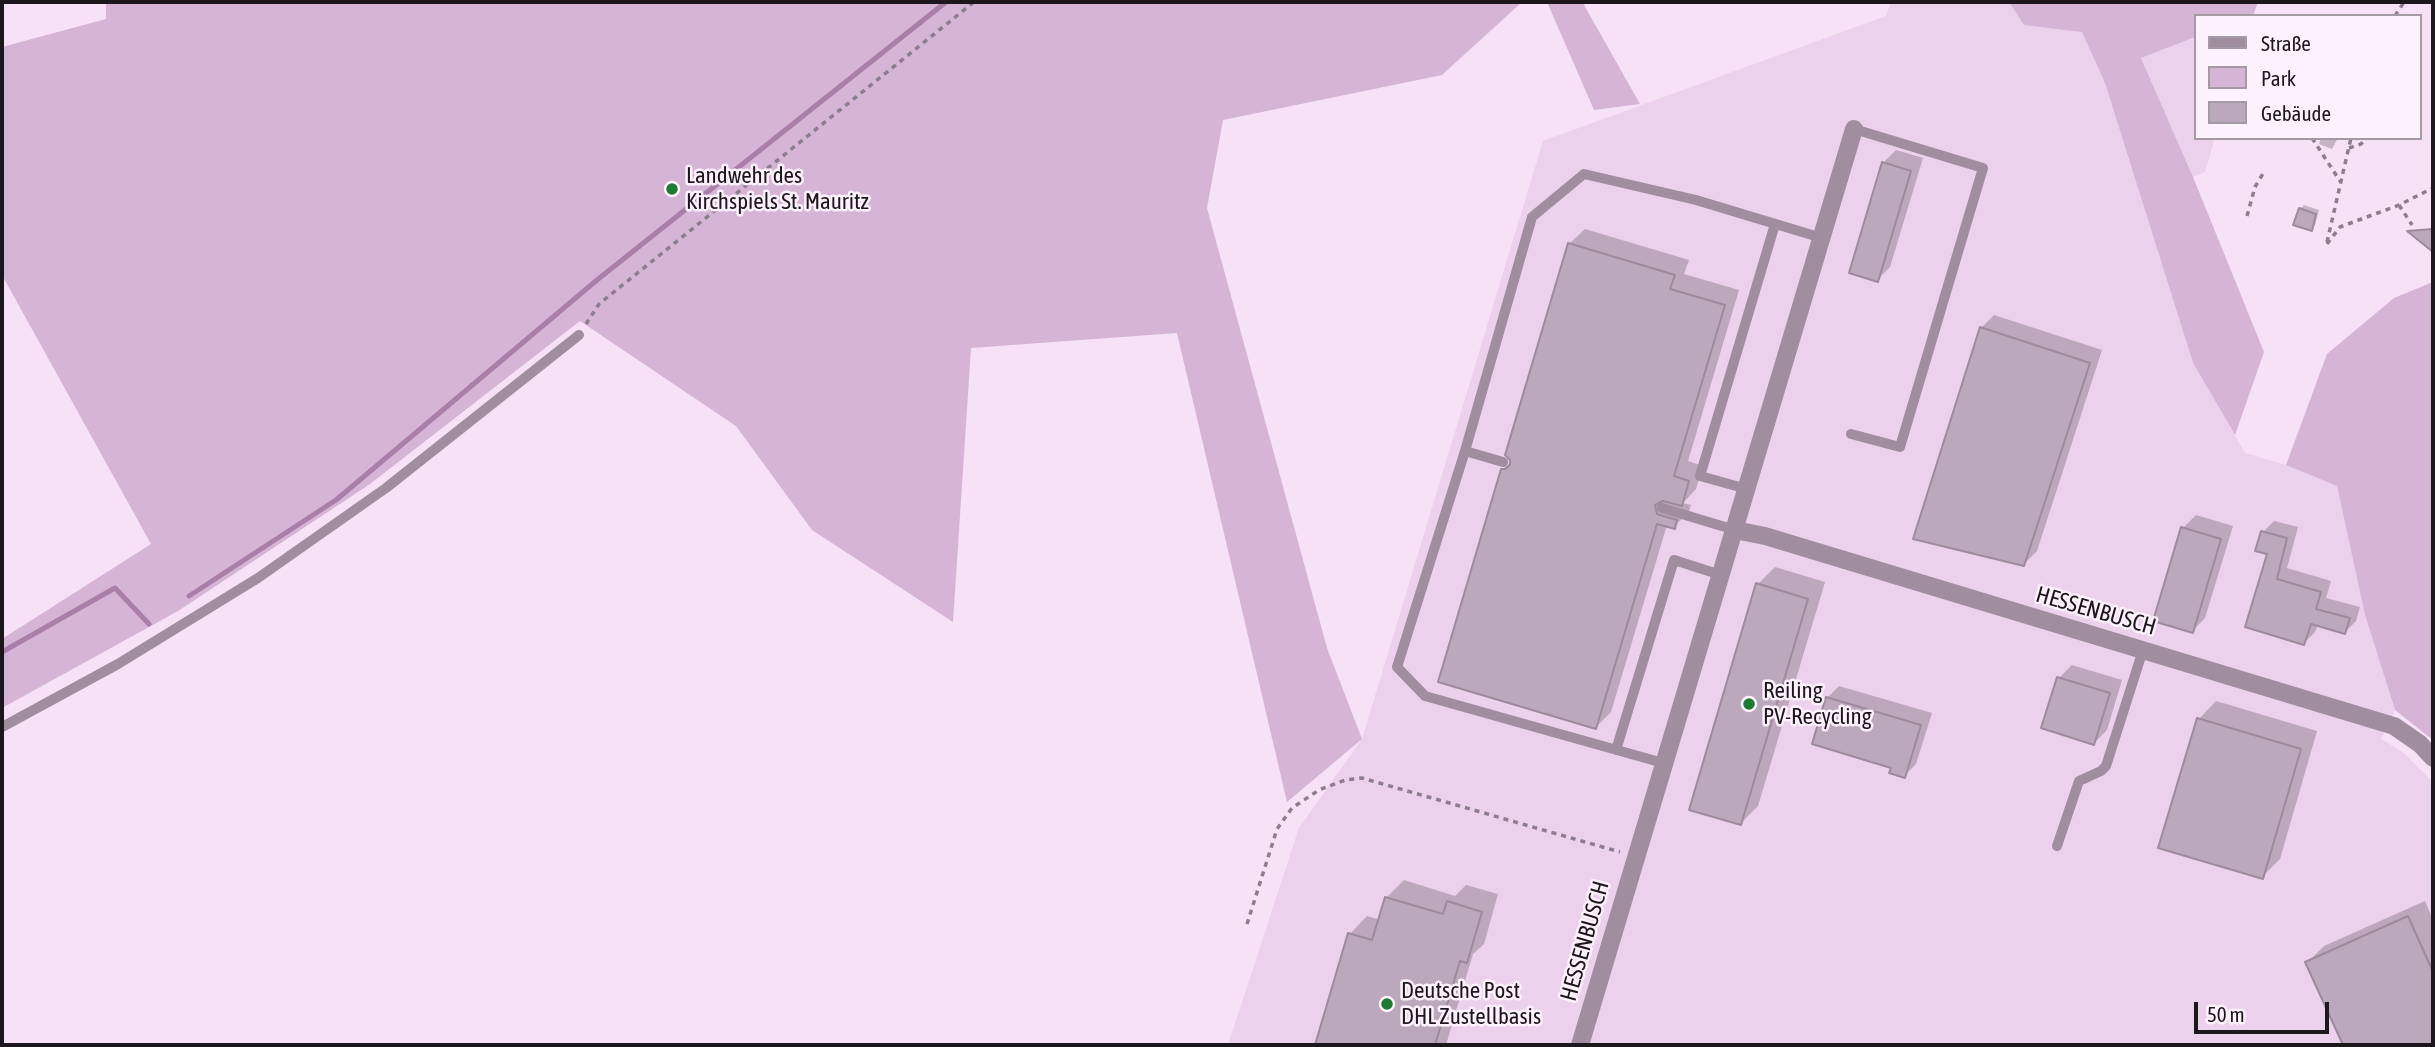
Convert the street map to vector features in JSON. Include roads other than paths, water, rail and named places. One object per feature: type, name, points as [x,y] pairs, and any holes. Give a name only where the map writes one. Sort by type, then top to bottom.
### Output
[{"type":"street","name":"HESSENBUSCH","points":[[1580,1045],[1854,129]]},
{"type":"street","name":"HESSENBUSCH","points":[[1735,530],[1765,536],[2394,726],[2420,744],[2433,758]]},
{"type":"lane","points":[[1851,434],[1900,447],[1983,168],[1854,129]]},
{"type":"lane","points":[[1663,764],[1425,696],[1397,667],[1465,451],[1532,217],[1584,174],[1696,200],[1822,237]]},
{"type":"lane","points":[[1747,489],[1700,476],[1774,224]]},
{"type":"lane","points":[[2,727],[118,664],[258,578],[386,488],[579,335]]},
{"type":"lane","points":[[1465,451],[1503,462]]},
{"type":"lane","points":[[1662,508],[1735,530]]},
{"type":"lane","points":[[1616,750],[1674,560],[1721,575]]},
{"type":"lane","points":[[2057,846],[2079,780],[2101,771],[2106,766],[2143,650]]},
{"type":"waterway","points":[[189,596],[336,500],[597,280],[946,2]]},
{"type":"waterway","points":[[2,652],[115,588],[149,624]]},
{"type":"place","name":"Landwehr des Kirchspiels St. Mauritz","points":[[672,189]]},
{"type":"place","name":"Reiling PV-Recycling","points":[[1749,704]]},
{"type":"place","name":"Deutsche Post DHL Zustellbasis","points":[[1387,1004]]}]
